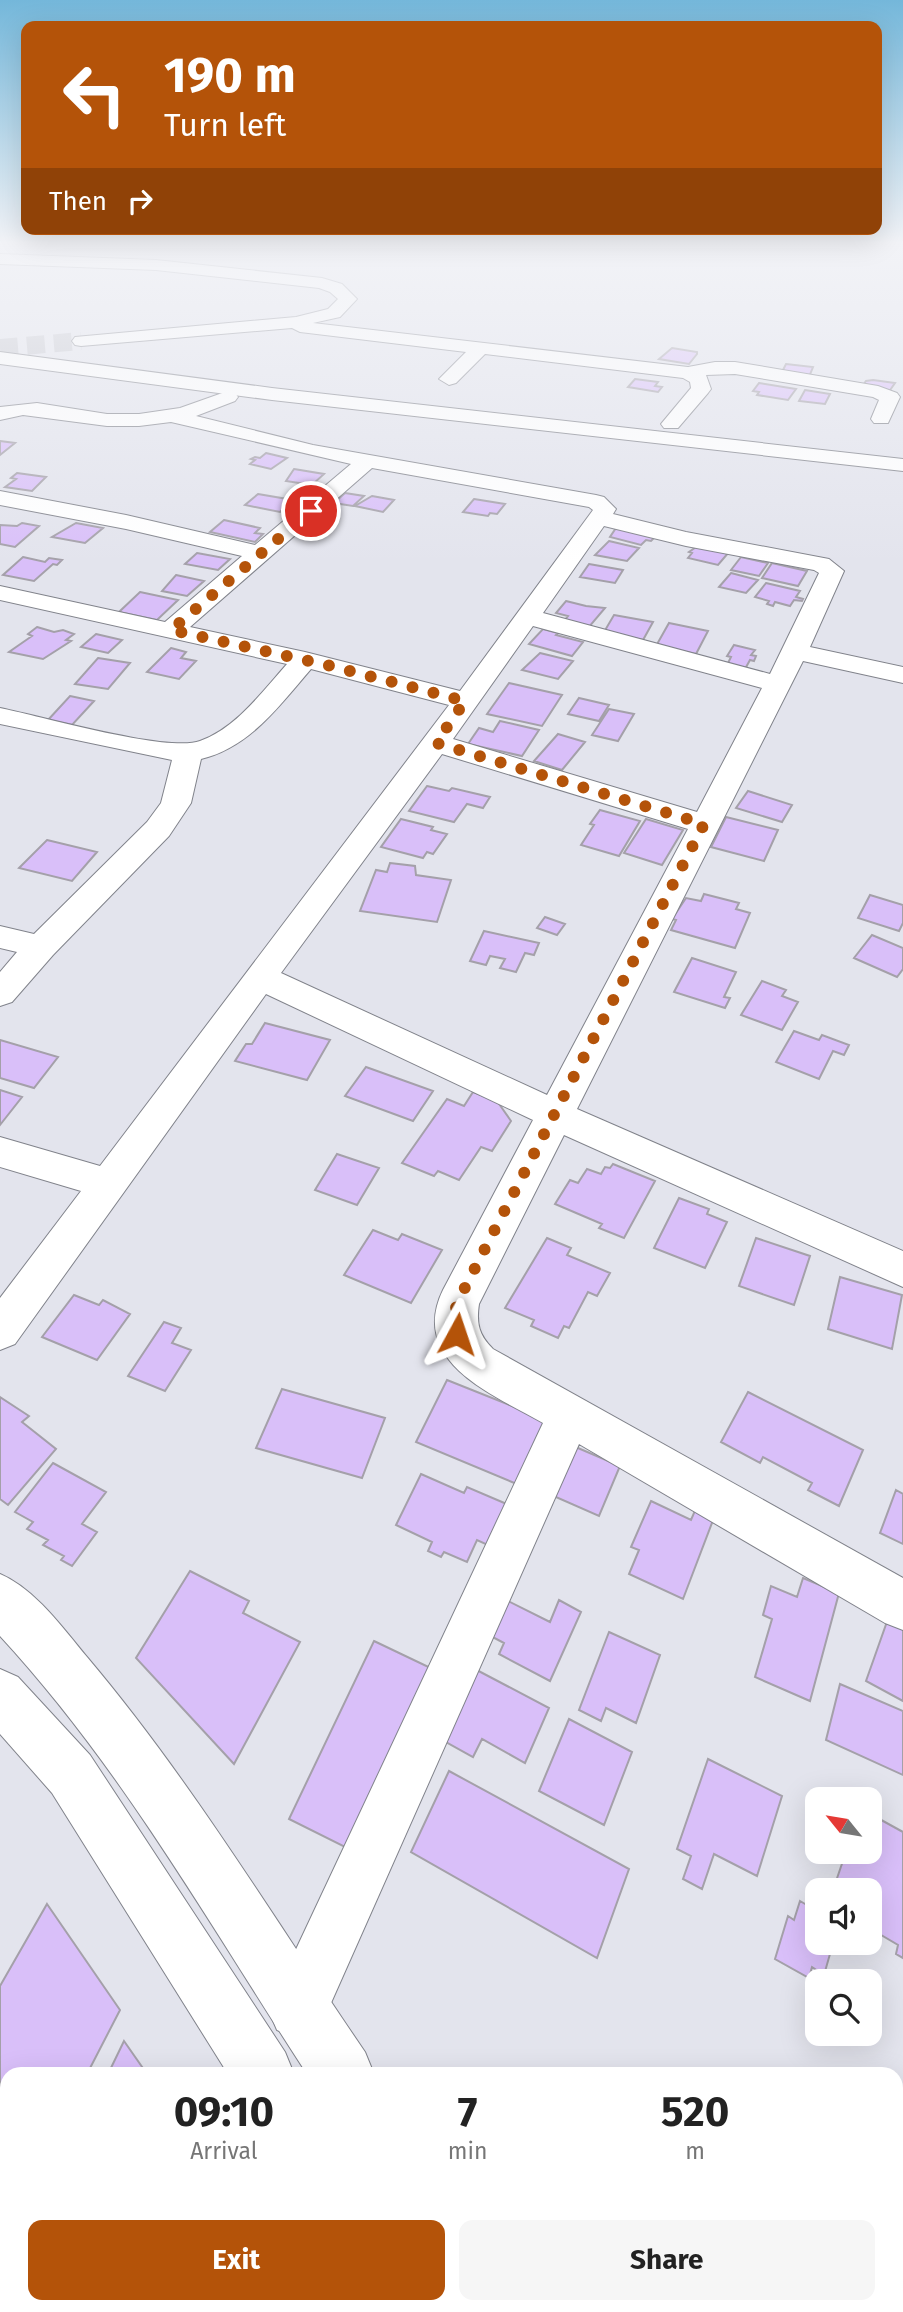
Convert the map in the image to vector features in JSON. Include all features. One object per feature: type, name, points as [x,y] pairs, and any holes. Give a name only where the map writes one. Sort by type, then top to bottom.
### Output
[{"type":"main road","points":[[470,348],[688,373],[715,368],[735,368],[878,392],[890,397],[881,419]]},
{"type":"main road","points":[[449,379],[480,349]]},
{"type":"main road","points":[[0,358],[258,393],[903,465]]},
{"type":"main road","points":[[0,369],[457,426],[903,474]]},
{"type":"main road","points":[[688,373],[699,379],[701,389]]},
{"type":"main road","points":[[701,389],[726,393]]},
{"type":"main road","points":[[671,424],[701,389]]},
{"type":"main road","points":[[174,417],[228,397]]},
{"type":"main road","points":[[0,414],[19,408],[110,420],[174,417],[367,461],[596,502],[604,507],[600,517],[436,743],[354,850],[0,1331]]},
{"type":"main road","points":[[857,415],[903,423]]},
{"type":"main road","points":[[171,630],[367,461]]},
{"type":"main road","points":[[0,498],[126,522],[262,554]]},
{"type":"main road","points":[[600,517],[686,539],[830,568],[832,571],[794,651],[457,1303],[454,1318],[460,1344],[478,1363],[903,1605]]},
{"type":"main road","points":[[0,593],[305,660],[465,701]]},
{"type":"main road","points":[[527,616],[777,684]]},
{"type":"main road","points":[[794,651],[903,675]]},
{"type":"main road","points":[[0,716],[154,750],[205,749],[232,736],[305,660]]},
{"type":"main road","points":[[436,743],[704,824]]},
{"type":"main road","points":[[0,994],[41,947],[158,829],[176,803],[188,751]]},
{"type":"main road","points":[[0,937],[41,947]]},
{"type":"main road","points":[[261,978],[556,1115],[903,1270]]},
{"type":"main road","points":[[0,1152],[110,1184]]},
{"type":"main road","points":[[298,2009],[569,1415]]},
{"type":"main road","points":[[0,1599],[94,1702],[158,1789],[298,2009],[338,2067]]},
{"type":"main road","points":[[0,1695],[71,1774],[259,2067]]},
{"type":"building","points":[[672,348],[697,354],[689,364],[659,359]]},
{"type":"building","points":[[786,364],[813,367],[809,377],[781,374]]},
{"type":"building","points":[[635,379],[658,382],[655,386],[662,387],[658,392],[628,387]]},
{"type":"building","points":[[866,381],[895,383],[888,393],[861,388]]},
{"type":"building","points":[[759,383],[796,389],[788,400],[757,395],[759,392],[753,391]]},
{"type":"building","points":[[805,390],[830,394],[825,404],[799,401]]},
{"type":"building","points":[[0,441],[15,443],[0,455]]},
{"type":"building","points":[[266,453],[287,458],[271,469],[250,464],[255,460],[251,459],[260,458]]},
{"type":"building","points":[[294,469],[324,474],[312,485],[286,481]]},
{"type":"building","points":[[17,473],[46,477],[32,491],[5,487],[16,479],[11,478]]},
{"type":"building","points":[[345,493],[364,496],[353,506],[334,503]]},
{"type":"building","points":[[258,494],[293,500],[280,512],[245,505]]},
{"type":"building","points":[[372,496],[394,500],[383,512],[355,506]]},
{"type":"building","points":[[474,499],[505,504],[497,514],[490,513],[488,516],[463,512]]},
{"type":"building","points":[[224,520],[260,528],[255,533],[263,534],[255,542],[210,532]]},
{"type":"building","points":[[22,523],[39,526],[15,547],[0,544],[0,525],[17,526]]},
{"type":"building","points":[[76,523],[103,528],[85,543],[52,537]]},
{"type":"building","points":[[618,525],[657,535],[641,545],[610,537]]},
{"type":"building","points":[[609,541],[639,548],[627,561],[595,555]]},
{"type":"building","points":[[699,545],[729,552],[718,565],[688,558],[692,553],[689,552]]},
{"type":"building","points":[[197,553],[230,559],[218,570],[185,564]]},
{"type":"building","points":[[23,557],[45,562],[49,558],[62,560],[57,565],[53,564],[34,581],[3,575]]},
{"type":"building","points":[[741,557],[768,563],[759,576],[731,570]]},
{"type":"building","points":[[772,563],[807,571],[798,586],[762,578]]},
{"type":"building","points":[[589,564],[623,570],[615,583],[580,577]]},
{"type":"building","points":[[731,573],[758,580],[746,593],[719,587]]},
{"type":"building","points":[[176,575],[204,581],[187,596],[162,591]]},
{"type":"building","points":[[766,583],[800,591],[796,597],[803,599],[794,600],[790,606],[775,602],[773,606],[767,604],[769,601],[755,597]]},
{"type":"building","points":[[140,592],[178,600],[157,620],[119,612]]},
{"type":"building","points":[[566,601],[605,608],[589,627],[564,621],[568,616],[556,613]]},
{"type":"building","points":[[614,615],[653,622],[643,640],[604,632]]},
{"type":"building","points":[[669,623],[708,631],[696,654],[656,646]]},
{"type":"building","points":[[37,627],[74,634],[66,640],[71,641],[43,659],[9,652],[32,636],[28,634]]},
{"type":"building","points":[[543,629],[583,642],[572,656],[529,644]]},
{"type":"building","points":[[96,634],[122,640],[108,653],[81,647]]},
{"type":"building","points":[[734,645],[755,650],[751,655],[756,656],[754,661],[750,660],[745,669],[727,665],[731,657],[727,656]]},
{"type":"building","points":[[171,648],[186,652],[181,658],[196,661],[179,679],[147,672]]},
{"type":"building","points":[[540,653],[573,661],[558,679],[522,670]]},
{"type":"building","points":[[98,658],[130,663],[108,689],[75,684]]},
{"type":"building","points":[[509,683],[562,695],[542,726],[487,714]]},
{"type":"building","points":[[70,696],[94,701],[72,725],[48,720]]},
{"type":"building","points":[[579,698],[609,705],[599,721],[568,714]]},
{"type":"building","points":[[609,709],[634,714],[618,741],[592,735]]},
{"type":"building","points":[[500,721],[539,730],[522,756],[468,744],[479,728],[493,732]]},
{"type":"building","points":[[558,734],[585,742],[562,770],[534,761]]},
{"type":"building","points":[[427,786],[449,791],[452,788],[490,797],[483,808],[467,804],[454,822],[409,811]]},
{"type":"building","points":[[748,791],[792,805],[782,822],[736,808]]},
{"type":"building","points":[[600,810],[640,821],[619,856],[581,845],[594,825],[590,824]]},
{"type":"building","points":[[726,817],[778,830],[764,861],[711,847]]},
{"type":"building","points":[[401,819],[433,827],[431,830],[447,834],[433,854],[427,852],[423,858],[381,847]]},
{"type":"building","points":[[646,819],[683,830],[662,865],[624,853]]},
{"type":"building","points":[[47,840],[97,852],[72,881],[19,868]]},
{"type":"building","points":[[390,863],[415,866],[416,875],[451,880],[437,922],[360,911],[376,870],[387,872]]},
{"type":"building","points":[[704,894],[739,903],[736,909],[750,913],[735,948],[671,930],[676,920],[672,919],[686,898],[701,901]]},
{"type":"building","points":[[870,895],[903,905],[903,923],[899,931],[858,918]]},
{"type":"building","points":[[545,917],[565,924],[557,935],[537,928]]},
{"type":"building","points":[[484,931],[539,943],[534,955],[525,953],[516,972],[500,968],[505,959],[490,956],[486,965],[470,961]]},
{"type":"building","points":[[872,935],[903,948],[903,969],[897,977],[854,958]]},
{"type":"building","points":[[692,958],[736,972],[724,997],[730,998],[725,1008],[674,992]]},
{"type":"building","points":[[762,981],[786,990],[782,996],[798,1002],[782,1030],[741,1015]]},
{"type":"building","points":[[265,1023],[330,1040],[307,1080],[235,1061],[246,1044],[252,1044]]},
{"type":"building","points":[[794,1031],[819,1040],[822,1035],[849,1045],[844,1055],[833,1051],[819,1079],[776,1062]]},
{"type":"building","points":[[0,1040],[58,1057],[34,1088],[0,1078]]},
{"type":"building","points":[[366,1067],[433,1091],[413,1121],[345,1096]]},
{"type":"building","points":[[0,1090],[22,1097],[0,1125]]},
{"type":"building","points":[[473,1092],[497,1101],[511,1121],[492,1151],[481,1147],[459,1180],[438,1171],[434,1176],[402,1163],[447,1099],[464,1106]]},
{"type":"building","points":[[337,1154],[379,1168],[357,1205],[315,1190]]},
{"type":"building","points":[[613,1164],[655,1181],[624,1238],[599,1228],[602,1224],[555,1204],[570,1180],[578,1183],[587,1169],[601,1174],[605,1167],[610,1168]]},
{"type":"building","points":[[679,1198],[709,1209],[707,1214],[727,1222],[705,1268],[654,1248]]},
{"type":"building","points":[[373,1230],[398,1240],[402,1234],[442,1250],[411,1303],[344,1275]]},
{"type":"building","points":[[547,1238],[571,1248],[567,1255],[610,1273],[597,1296],[588,1292],[569,1328],[564,1326],[558,1338],[531,1326],[534,1320],[505,1308]]},
{"type":"building","points":[[756,1238],[810,1256],[794,1305],[739,1286]]},
{"type":"building","points":[[840,1277],[902,1295],[892,1349],[828,1329]]},
{"type":"building","points":[[74,1295],[99,1305],[103,1300],[130,1314],[97,1360],[42,1337]]},
{"type":"building","points":[[164,1322],[181,1328],[172,1343],[191,1350],[165,1391],[128,1376]]},
{"type":"building","points":[[447,1380],[552,1422],[524,1487],[416,1442]]},
{"type":"building","points":[[282,1389],[385,1418],[362,1478],[256,1448]]},
{"type":"building","points":[[748,1392],[863,1450],[839,1506],[808,1490],[812,1483],[763,1457],[760,1463],[721,1442]]},
{"type":"building","points":[[0,1397],[29,1416],[22,1422],[56,1449],[8,1505],[0,1499]]},
{"type":"building","points":[[571,1445],[620,1466],[599,1516],[549,1494]]},
{"type":"building","points":[[53,1463],[106,1492],[82,1524],[97,1532],[72,1566],[61,1560],[64,1556],[43,1545],[48,1540],[27,1529],[33,1522],[15,1512]]},
{"type":"building","points":[[421,1474],[464,1493],[467,1487],[509,1505],[490,1546],[477,1540],[467,1562],[444,1552],[441,1557],[428,1551],[432,1542],[396,1525]]},
{"type":"building","points":[[896,1490],[903,1494],[903,1544],[880,1533]]},
{"type":"building","points":[[651,1501],[691,1520],[697,1506],[715,1515],[683,1599],[629,1574],[639,1550],[631,1547]]},
{"type":"building","points":[[190,1571],[249,1601],[243,1613],[300,1642],[234,1764],[136,1658]]},
{"type":"building","points":[[803,1578],[839,1593],[810,1701],[755,1677],[772,1619],[763,1615],[771,1586],[797,1597]]},
{"type":"building","points":[[502,1598],[550,1622],[559,1600],[581,1612],[550,1681],[499,1654],[504,1643],[485,1633]]},
{"type":"building","points":[[889,1616],[903,1624],[903,1701],[866,1681]]},
{"type":"building","points":[[609,1632],[660,1655],[636,1723],[606,1708],[601,1721],[579,1710]]},
{"type":"building","points":[[374,1641],[439,1672],[359,1854],[289,1819]]},
{"type":"building","points":[[471,1667],[549,1708],[525,1763],[482,1739],[473,1757],[437,1737]]},
{"type":"building","points":[[840,1684],[903,1711],[903,1775],[826,1740]]},
{"type":"building","points":[[569,1719],[632,1752],[604,1825],[539,1791]]},
{"type":"building","points":[[708,1759],[782,1796],[757,1876],[714,1854],[702,1889],[683,1879],[691,1856],[677,1849]]},
{"type":"building","points":[[449,1771],[629,1869],[597,1958],[411,1852]]},
{"type":"building","points":[[882,1820],[903,1832],[903,1958],[896,1954],[898,1945],[882,1936],[882,1878],[837,1878],[842,1864],[882,1864]]},
{"type":"building","points":[[800,1901],[805,1904],[805,1955],[830,1955],[826,1969],[805,1969],[805,1976],[775,1959],[788,1916],[794,1920]]},
{"type":"building","points":[[47,1904],[120,2010],[91,2067],[0,2067],[0,1986]]},
{"type":"building","points":[[124,2041],[142,2067],[111,2067]]},
{"type":"route","points":[[311,511],[171,630],[327,665],[465,701],[436,743],[704,824],[457,1303],[454,1318],[457,1334]]}]
